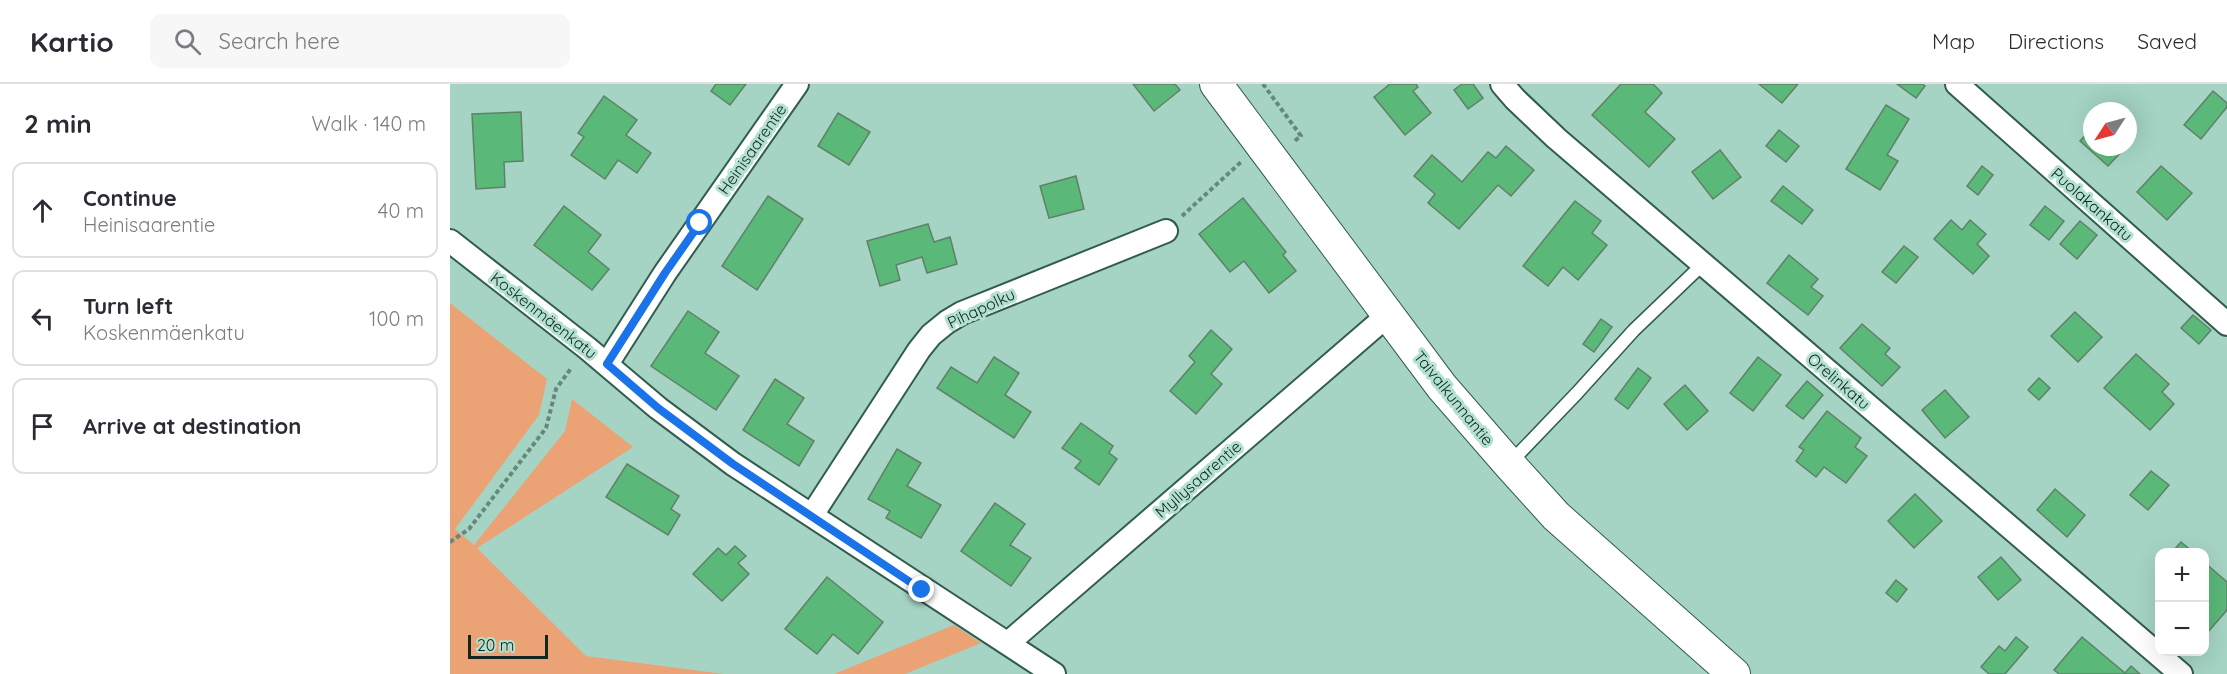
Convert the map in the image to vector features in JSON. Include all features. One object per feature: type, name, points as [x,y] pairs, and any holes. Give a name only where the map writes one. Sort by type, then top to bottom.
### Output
[{"type":"street","name":"Heinisaarentie","points":[[607,364],[665,273],[797,84]]},
{"type":"street","name":"Taivalkunnantie","points":[[1216,84],[1442,387],[1509,464],[1556,516],[1734,674]]},
{"type":"street","name":"Orelinkatu","points":[[1502,84],[1556,138],[2181,674]]},
{"type":"street","name":"Puolakankatu","points":[[1957,84],[2227,324]]},
{"type":"street","name":"Pihapolku","points":[[812,515],[919,350],[931,335],[947,322],[998,298],[1166,231]]},
{"type":"street","name":"Koskenmäenkatu","points":[[450,241],[607,364],[658,408],[723,457],[922,590],[1054,674]]},
{"type":"street","name":"Myllysaarentie","points":[[1008,643],[1388,315]]},
{"type":"lane","points":[[1509,464],[1634,330],[1703,264]]},
{"type":"path","points":[[1263,84],[1301,136]]},
{"type":"path","points":[[1166,231],[1241,162]]},
{"type":"path","points":[[450,542],[469,529],[546,428],[556,389],[587,348]]},
{"type":"shaded area","points":[[450,303],[547,379],[539,415],[455,529],[474,545],[565,431],[572,399],[633,447],[477,548],[586,656],[724,674],[450,674]]},
{"type":"shaded area","points":[[954,625],[981,643],[905,674],[834,674]]},
{"type":"building","points":[[716,84],[746,84],[730,105],[711,91]]},
{"type":"building","points":[[1133,84],[1175,84],[1180,90],[1154,111]]},
{"type":"building","points":[[1390,84],[1416,84],[1418,87],[1413,91],[1431,113],[1405,135],[1374,97]]},
{"type":"building","points":[[1462,84],[1473,84],[1483,98],[1468,109],[1454,90]]},
{"type":"building","points":[[1621,84],[1653,84],[1662,93],[1645,112],[1675,139],[1649,167],[1592,115]]},
{"type":"building","points":[[1759,84],[1798,84],[1782,103]]},
{"type":"building","points":[[1897,84],[1922,84],[1925,86],[1916,98]]},
{"type":"building","points":[[2213,91],[2227,103],[2227,107],[2201,139],[2184,125]]},
{"type":"building","points":[[604,96],[637,120],[626,135],[651,153],[637,173],[618,160],[605,179],[571,155],[584,137],[578,133]]},
{"type":"building","points":[[1886,105],[1909,119],[1887,155],[1898,161],[1880,190],[1846,169]]},
{"type":"building","points":[[521,112],[523,161],[504,162],[505,187],[476,189],[472,114]]},
{"type":"building","points":[[838,113],[870,132],[849,165],[818,146]]},
{"type":"building","points":[[1779,130],[1799,146],[1786,162],[1766,146]]},
{"type":"building","points":[[1506,146],[1534,170],[1511,196],[1498,185],[1459,229],[1428,203],[1435,194],[1414,176],[1432,155],[1462,182],[1488,152],[1496,158]]},
{"type":"building","points":[[1720,150],[1741,177],[1713,199],[1692,172]]},
{"type":"building","points":[[2097,156],[2117,156],[2108,166]]},
{"type":"building","points":[[1982,166],[1993,175],[1978,195],[1967,186]]},
{"type":"building","points":[[2161,166],[2192,193],[2167,220],[2137,192]]},
{"type":"building","points":[[1076,176],[1084,209],[1049,218],[1040,186]]},
{"type":"building","points":[[1783,186],[1813,210],[1802,224],[1771,201]]},
{"type":"building","points":[[768,196],[803,219],[757,290],[722,266]]},
{"type":"building","points":[[1243,198],[1286,252],[1283,255],[1296,271],[1269,293],[1244,261],[1230,272],[1199,234]]},
{"type":"building","points":[[1575,201],[1601,221],[1592,233],[1607,245],[1578,280],[1563,267],[1548,286],[1523,266]]},
{"type":"building","points":[[564,206],[601,235],[588,252],[609,269],[592,290],[534,245]]},
{"type":"building","points":[[2045,206],[2064,221],[2049,240],[2030,225]]},
{"type":"building","points":[[1951,220],[1962,230],[1970,220],[1986,234],[1977,244],[1989,256],[1973,274],[1934,239]]},
{"type":"building","points":[[2080,221],[2097,235],[2077,259],[2060,244]]},
{"type":"building","points":[[928,224],[934,242],[950,237],[957,264],[927,273],[922,257],[896,265],[900,280],[880,286],[867,241]]},
{"type":"building","points":[[1904,246],[1918,257],[1896,283],[1882,272]]},
{"type":"building","points":[[1789,255],[1818,279],[1811,287],[1823,296],[1808,315],[1767,283]]},
{"type":"building","points":[[688,311],[719,332],[705,353],[739,376],[716,410],[651,366]]},
{"type":"building","points":[[2075,312],[2102,337],[2078,362],[2051,336]]},
{"type":"building","points":[[2193,315],[2211,330],[2199,344],[2181,328]]},
{"type":"building","points":[[1601,319],[1612,327],[1594,352],[1583,344]]},
{"type":"building","points":[[1862,324],[1890,348],[1885,354],[1900,367],[1882,386],[1840,348]]},
{"type":"building","points":[[1211,330],[1232,349],[1211,374],[1222,384],[1196,414],[1170,391],[1195,362],[1189,356]]},
{"type":"building","points":[[2136,354],[2169,384],[2162,392],[2174,404],[2150,430],[2104,388]]},
{"type":"building","points":[[994,357],[1019,373],[1005,395],[1031,412],[1014,438],[937,388],[951,367],[977,383]]},
{"type":"building","points":[[1758,357],[1781,375],[1753,411],[1730,393]]},
{"type":"building","points":[[1638,368],[1651,378],[1628,409],[1615,399]]},
{"type":"building","points":[[2039,378],[2050,388],[2039,400],[2028,390]]},
{"type":"building","points":[[775,379],[804,398],[787,424],[814,441],[799,466],[743,430]]},
{"type":"building","points":[[1807,381],[1823,395],[1803,419],[1786,406]]},
{"type":"building","points":[[1685,385],[1708,411],[1687,430],[1664,404]]},
{"type":"building","points":[[1945,390],[1969,417],[1945,438],[1922,410]]},
{"type":"building","points":[[1827,411],[1861,438],[1855,447],[1867,456],[1846,483],[1824,467],[1816,477],[1796,461],[1804,450],[1799,447]]},
{"type":"building","points":[[1081,423],[1113,446],[1109,453],[1117,459],[1099,485],[1075,468],[1081,461],[1062,448]]},
{"type":"building","points":[[897,449],[921,463],[907,486],[941,505],[921,538],[886,518],[890,511],[868,499]]},
{"type":"building","points":[[627,464],[679,496],[671,509],[680,515],[668,535],[606,497]]},
{"type":"building","points":[[2151,471],[2169,485],[2148,510],[2130,495]]},
{"type":"building","points":[[2055,489],[2085,515],[2067,537],[2037,510]]},
{"type":"building","points":[[1915,494],[1942,521],[1914,548],[1888,521]]},
{"type":"building","points":[[995,503],[1025,524],[1010,545],[1031,558],[1011,586],[961,551]]},
{"type":"building","points":[[2181,542],[2188,548],[2176,548]]},
{"type":"building","points":[[735,546],[746,556],[738,563],[749,574],[722,601],[693,574],[718,548],[726,555]]},
{"type":"building","points":[[2001,557],[2021,580],[1998,600],[1978,577]]},
{"type":"building","points":[[2209,566],[2227,582],[2227,610],[2209,631]]},
{"type":"building","points":[[827,577],[883,622],[858,654],[833,634],[817,654],[785,629]]},
{"type":"building","points":[[1896,580],[1907,589],[1897,602],[1886,593]]},
{"type":"building","points":[[2016,637],[2028,647],[2005,674],[1989,674],[1981,667],[1999,646],[2005,651]]},
{"type":"building","points":[[2082,637],[2125,673],[2131,666],[2140,674],[2059,674],[2054,670]]},
{"type":"route","points":[[700,223],[607,364],[658,408],[733,464],[922,590]]}]
